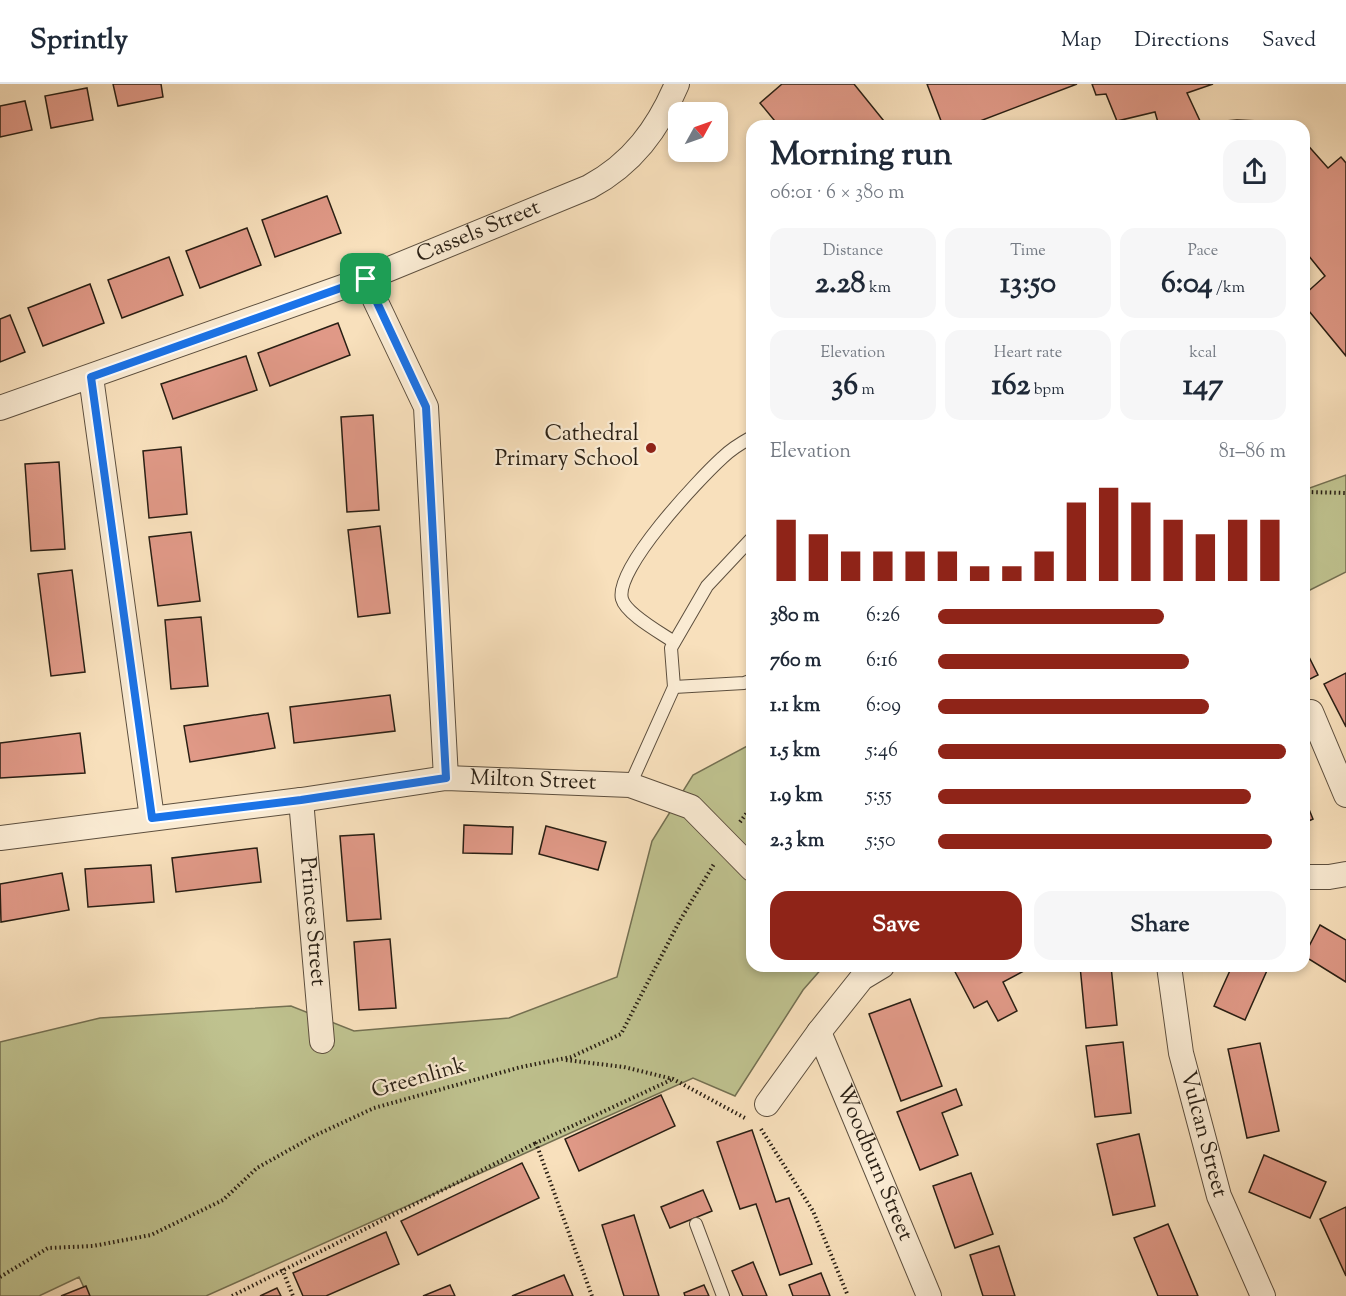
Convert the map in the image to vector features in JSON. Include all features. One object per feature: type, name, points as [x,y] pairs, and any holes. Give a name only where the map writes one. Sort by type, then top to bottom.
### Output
[{"type":"street","name":"Cassels Street","points":[[0,408],[366,279],[589,187],[611,175],[653,131],[677,84]]},
{"type":"street","points":[[366,279],[426,407],[446,778]]},
{"type":"street","points":[[91,377],[152,818]]},
{"type":"street","points":[[1311,712],[1346,795]]},
{"type":"street","name":"Milton Street","points":[[0,838],[301,800],[446,778],[630,785],[691,807],[746,863]]},
{"type":"street","name":"Princes Street","points":[[301,800],[322,1041]]},
{"type":"street","points":[[1310,877],[1346,874]]},
{"type":"street","points":[[763,1114],[864,972]]},
{"type":"street","name":"Vulcan Street","points":[[1170,972],[1181,1053],[1219,1196],[1263,1296]]},
{"type":"street","name":"Woodburn Street","points":[[819,1032],[929,1296]]},
{"type":"lane","points":[[674,642],[628,610],[621,598],[623,581],[661,525],[692,488],[723,457],[746,441]]},
{"type":"lane","points":[[630,785],[674,687],[671,648],[707,586],[746,544]]},
{"type":"lane","points":[[674,687],[746,682]]},
{"type":"lane","points":[[696,1224],[723,1296]]},
{"type":"path","points":[[1310,492],[1346,493]]},
{"type":"path","name":"Greenlink","points":[[0,1277],[48,1248],[93,1246],[151,1235],[223,1200],[257,1168],[314,1136],[374,1108],[521,1067],[571,1057],[621,1034],[679,922],[705,877],[746,815]]},
{"type":"path","points":[[560,1059],[624,1067],[673,1079],[763,1114],[813,1211],[848,1296]]},
{"type":"path","points":[[232,1296],[536,1143],[673,1079]]},
{"type":"path","points":[[536,1143],[592,1296]]},
{"type":"path","points":[[282,1269],[293,1296]]},
{"type":"green space","points":[[1346,475],[1346,572],[1310,590],[1310,488]]},
{"type":"green space","points":[[746,747],[746,972],[819,972],[803,990],[735,1096],[693,1078],[206,1296],[88,1296],[79,1277],[39,1296],[0,1296],[0,1042],[100,1018],[291,1006],[354,1031],[509,1018],[617,977],[652,841],[693,775]]},
{"type":"building","points":[[113,84],[161,84],[163,97],[118,106]]},
{"type":"building","points":[[782,84],[854,84],[883,120],[774,120],[760,103]]},
{"type":"building","points":[[927,84],[1077,84],[983,120],[941,120]]},
{"type":"building","points":[[1092,84],[1213,84],[1187,93],[1200,120],[1157,120],[1155,112],[1117,120],[1106,94],[1096,95]]},
{"type":"building","points":[[87,88],[93,120],[51,128],[45,96]]},
{"type":"building","points":[[25,101],[32,130],[0,137],[0,106]]},
{"type":"building","points":[[1310,148],[1328,168],[1341,157],[1346,163],[1346,356],[1310,312],[1310,290],[1325,276],[1310,257]]},
{"type":"building","points":[[327,196],[341,233],[275,257],[262,220]]},
{"type":"building","points":[[247,228],[261,265],[200,288],[186,251]]},
{"type":"building","points":[[169,257],[183,295],[122,318],[108,280]]},
{"type":"building","points":[[90,284],[104,323],[43,346],[28,308]]},
{"type":"building","points":[[10,315],[25,352],[0,362],[0,319]]},
{"type":"building","points":[[338,323],[350,355],[270,386],[258,353]]},
{"type":"building","points":[[246,356],[257,390],[173,419],[161,384]]},
{"type":"building","points":[[373,415],[379,510],[347,512],[341,417]]},
{"type":"building","points":[[181,447],[187,514],[149,518],[143,451]]},
{"type":"building","points":[[59,462],[65,549],[31,551],[25,464]]},
{"type":"building","points":[[380,526],[390,613],[358,617],[348,530]]},
{"type":"building","points":[[191,532],[200,601],[158,606],[149,537]]},
{"type":"building","points":[[72,570],[85,672],[51,676],[38,574]]},
{"type":"building","points":[[201,617],[208,686],[171,689],[165,620]]},
{"type":"building","points":[[1310,659],[1318,675],[1310,679]]},
{"type":"building","points":[[1346,673],[1346,727],[1324,684]]},
{"type":"building","points":[[390,695],[395,731],[294,743],[290,707]]},
{"type":"building","points":[[268,713],[275,748],[190,762],[184,726]]},
{"type":"building","points":[[80,733],[85,773],[0,778],[0,743]]},
{"type":"building","points":[[464,825],[513,827],[512,854],[463,853]]},
{"type":"building","points":[[546,826],[606,842],[598,870],[539,854]]},
{"type":"building","points":[[374,834],[381,919],[347,921],[340,836]]},
{"type":"building","points":[[257,848],[261,882],[176,892],[172,858]]},
{"type":"building","points":[[151,865],[154,902],[88,907],[85,869]]},
{"type":"building","points":[[62,873],[69,910],[1,922],[0,884]]},
{"type":"building","points":[[1320,925],[1346,940],[1346,982],[1310,960],[1310,944]]},
{"type":"building","points":[[390,939],[396,1008],[359,1010],[354,942]]},
{"type":"building","points":[[955,972],[1022,972],[1003,982],[1017,1011],[998,1021],[987,1001],[974,1008]]},
{"type":"building","points":[[1081,972],[1112,972],[1117,1025],[1086,1028]]},
{"type":"building","points":[[1229,972],[1266,972],[1245,1020],[1214,1006]]},
{"type":"building","points":[[910,999],[942,1086],[901,1101],[869,1014]]},
{"type":"building","points":[[1123,1042],[1131,1113],[1095,1117],[1086,1046]]},
{"type":"building","points":[[1260,1043],[1279,1131],[1247,1138],[1228,1049]]},
{"type":"building","points":[[956,1089],[962,1105],[942,1113],[958,1155],[920,1170],[897,1112]]},
{"type":"building","points":[[661,1095],[675,1126],[579,1171],[565,1139]]},
{"type":"building","points":[[752,1130],[776,1202],[789,1198],[812,1264],[780,1275],[756,1204],[740,1209],[717,1142]]},
{"type":"building","points":[[1139,1134],[1155,1206],[1113,1215],[1097,1144]]},
{"type":"building","points":[[1264,1155],[1326,1182],[1310,1218],[1249,1192]]},
{"type":"building","points":[[522,1163],[539,1198],[418,1255],[401,1221]]},
{"type":"building","points":[[971,1173],[993,1234],[955,1248],[933,1186]]},
{"type":"building","points":[[703,1190],[712,1211],[670,1228],[661,1207]]},
{"type":"building","points":[[1346,1207],[1346,1276],[1320,1219]]},
{"type":"building","points":[[634,1215],[659,1296],[624,1296],[602,1225]]},
{"type":"building","points":[[1168,1224],[1198,1296],[1158,1296],[1134,1238]]},
{"type":"building","points":[[386,1232],[399,1264],[326,1296],[303,1296],[293,1273]]},
{"type":"building","points":[[999,1246],[1015,1296],[983,1296],[970,1255]]},
{"type":"building","points":[[753,1262],[767,1296],[743,1296],[732,1271]]},
{"type":"building","points":[[821,1273],[830,1296],[793,1296],[789,1285]]},
{"type":"building","points":[[564,1275],[573,1296],[512,1296]]},
{"type":"building","points":[[450,1285],[455,1296],[423,1296]]},
{"type":"building","points":[[704,1285],[709,1296],[685,1296],[684,1293]]},
{"type":"building","points":[[86,1286],[90,1296],[61,1296]]},
{"type":"building","points":[[277,1288],[281,1296],[260,1296]]},
{"type":"place","name":"Cathedral Primary School","points":[[651,448]]},
{"type":"route","points":[[366,279],[426,407],[446,778],[301,800],[152,818],[91,377],[366,279]]}]
